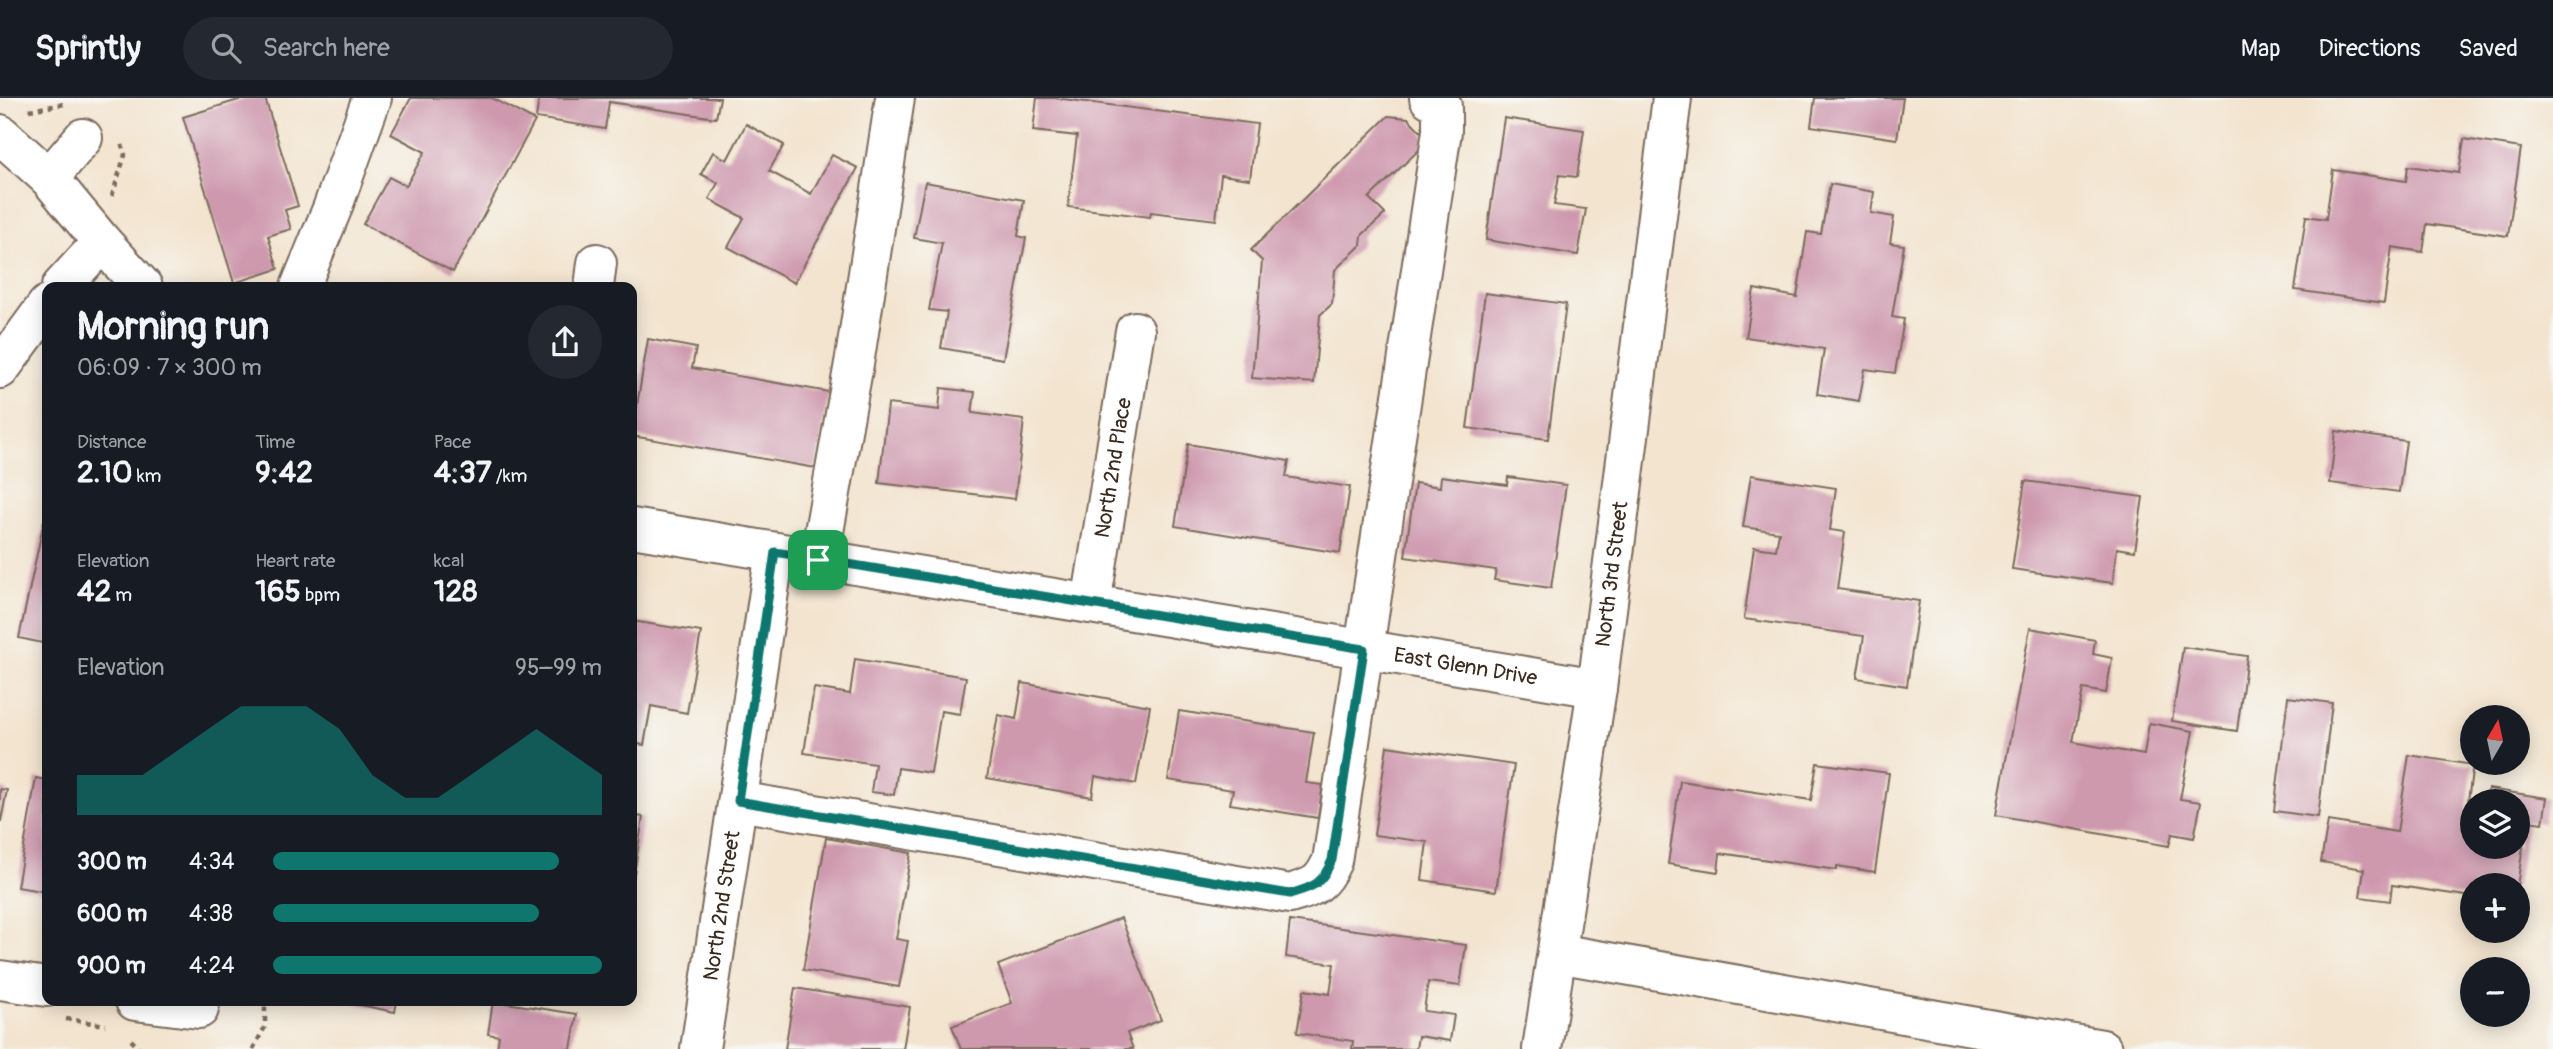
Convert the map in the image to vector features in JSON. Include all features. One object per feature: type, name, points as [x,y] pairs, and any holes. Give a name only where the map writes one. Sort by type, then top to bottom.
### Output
[{"type":"street","points":[[302,282],[372,98]]},
{"type":"street","points":[[818,560],[855,358],[895,98]]},
{"type":"street","points":[[738,801],[1290,894],[1315,886],[1325,876],[1332,860],[1442,131],[1442,106],[1429,98]]},
{"type":"street","name":"North 3rd Street","points":[[1542,1049],[1597,688],[1672,98]]},
{"type":"street","points":[[0,134],[49,178],[138,282]]},
{"type":"street","points":[[49,178],[83,138]]},
{"type":"street","points":[[66,282],[102,242]]},
{"type":"street","points":[[0,369],[42,312]]},
{"type":"street","name":"North 2nd Place","points":[[1091,604],[1135,331]]},
{"type":"street","name":"East Glenn Drive","points":[[637,529],[1597,688]]},
{"type":"street","name":"North 2nd Street","points":[[700,1049],[775,552]]},
{"type":"street","points":[[1557,953],[2102,1049]]},
{"type":"street","points":[[0,979],[42,997]]},
{"type":"street","points":[[126,1021],[199,1009]]},
{"type":"path","points":[[68,1006],[126,1021],[140,1049]]},
{"type":"path","points":[[253,1049],[265,1027],[265,1006]]},
{"type":"building","points":[[245,98],[265,98],[298,206],[285,210],[291,229],[268,236],[278,269],[234,282],[183,117]]},
{"type":"building","points":[[411,98],[492,98],[535,121],[453,272],[363,224],[389,177],[406,186],[425,152],[391,134]]},
{"type":"building","points":[[539,98],[720,98],[716,118],[609,102],[605,129],[536,118]]},
{"type":"building","points":[[1037,98],[1055,98],[1257,124],[1250,179],[1221,175],[1216,220],[1151,212],[1150,217],[1068,207],[1077,136],[1033,131]]},
{"type":"building","points":[[1815,98],[1903,98],[1897,139],[1811,126]]},
{"type":"building","points":[[1388,116],[1408,118],[1425,136],[1424,145],[1369,198],[1385,214],[1362,235],[1361,245],[1335,270],[1332,304],[1320,315],[1314,383],[1252,378],[1262,261],[1251,250]]},
{"type":"building","points":[[1504,118],[1584,130],[1577,177],[1559,175],[1554,205],[1586,209],[1578,255],[1486,240]]},
{"type":"building","points":[[746,124],[784,145],[769,171],[811,194],[832,155],[858,168],[794,283],[728,247],[744,218],[709,199],[718,183],[701,174],[713,152],[727,160]]},
{"type":"building","points":[[2464,139],[2521,148],[2508,236],[2427,224],[2423,252],[2392,247],[2384,303],[2295,290],[2306,216],[2326,219],[2333,170],[2406,181],[2408,166],[2459,173]]},
{"type":"building","points":[[925,182],[1024,200],[1018,236],[1026,238],[1003,359],[941,348],[947,312],[929,310],[942,243],[914,238]]},
{"type":"building","points":[[1830,184],[1874,192],[1871,213],[1894,217],[1890,243],[1904,245],[1892,317],[1904,319],[1895,373],[1865,369],[1859,401],[1817,394],[1824,349],[1746,337],[1754,289],[1797,297],[1807,232],[1821,234]]},
{"type":"building","points":[[1485,293],[1566,304],[1548,439],[1467,428]]},
{"type":"building","points":[[648,339],[696,348],[692,368],[829,392],[816,468],[637,437],[637,406]]},
{"type":"building","points":[[941,388],[975,392],[972,413],[1024,420],[1015,499],[879,483],[888,404],[939,410]]},
{"type":"building","points":[[2336,431],[2406,441],[2399,492],[2330,483]]},
{"type":"building","points":[[1188,444],[1289,461],[1286,477],[1350,487],[1340,553],[1175,526]]},
{"type":"building","points":[[1751,475],[1836,488],[1830,530],[1845,532],[1837,589],[1919,601],[1907,686],[1857,678],[1864,636],[1744,619],[1754,547],[1776,550],[1779,532],[1743,527]]},
{"type":"building","points":[[1441,476],[1507,485],[1508,477],[1566,485],[1551,588],[1494,580],[1496,570],[1405,557],[1415,483],[1440,487]]},
{"type":"building","points":[[2025,481],[2143,497],[2135,551],[2117,548],[2113,583],[2012,569]]},
{"type":"building","points":[[42,530],[42,643],[19,638]]},
{"type":"building","points":[[637,622],[701,632],[687,713],[651,706],[644,745],[637,744]]},
{"type":"building","points":[[2030,628],[2095,640],[2093,654],[2112,658],[2106,693],[2083,689],[2073,742],[2144,755],[2149,723],[2193,731],[2180,799],[2201,802],[2194,838],[2172,834],[2169,846],[1996,815]]},
{"type":"building","points":[[2183,647],[2247,656],[2237,731],[2172,721]]},
{"type":"building","points":[[855,659],[966,677],[960,714],[941,711],[931,773],[898,768],[894,795],[871,792],[875,764],[804,753],[814,688],[850,694]]},
{"type":"building","points":[[1022,683],[1150,706],[1136,784],[1095,776],[1092,797],[987,778],[998,715],[1016,719]]},
{"type":"building","points":[[2288,697],[2332,703],[2318,817],[2274,811]]},
{"type":"building","points":[[1179,711],[1314,732],[1306,783],[1323,785],[1318,818],[1230,804],[1233,790],[1168,780]]},
{"type":"building","points":[[1387,746],[1514,765],[1496,891],[1422,880],[1427,842],[1374,835]]},
{"type":"building","points":[[2409,755],[2460,763],[2460,775],[2472,775],[2470,789],[2460,789],[2460,859],[2521,859],[2519,873],[2460,873],[2460,895],[2392,885],[2390,901],[2360,897],[2364,869],[2321,862],[2328,821],[2397,832]]},
{"type":"building","points":[[1817,763],[1889,773],[1875,872],[1837,866],[1837,870],[1720,853],[1718,872],[1668,864],[1680,781],[1811,800]]},
{"type":"building","points":[[36,778],[42,779],[42,891],[17,887]]},
{"type":"building","points":[[0,789],[7,790],[1,821],[0,821]]},
{"type":"building","points":[[2530,795],[2547,798],[2543,823],[2530,821]]},
{"type":"building","points":[[637,816],[643,817],[637,855]]},
{"type":"building","points":[[826,838],[911,853],[896,939],[908,941],[899,987],[803,970]]},
{"type":"building","points":[[1121,918],[1161,1020],[1127,1033],[1133,1049],[961,1049],[952,1026],[1012,1003],[998,965]]},
{"type":"building","points":[[1290,921],[1466,945],[1460,986],[1428,982],[1424,1011],[1454,1015],[1450,1041],[1418,1036],[1416,1049],[1352,1049],[1353,1041],[1297,1033],[1304,990],[1330,994],[1334,964],[1286,957]]},
{"type":"building","points":[[795,988],[910,1007],[903,1049],[785,1049]]},
{"type":"building","points":[[365,1006],[396,1006],[395,1012]]},
{"type":"building","points":[[492,1006],[525,1006],[577,1014],[571,1049],[497,1049],[499,1036],[488,1034]]},
{"type":"route","points":[[775,552],[818,560],[1364,649],[1332,860],[1325,876],[1315,886],[1290,894],[738,801],[775,552]]}]
